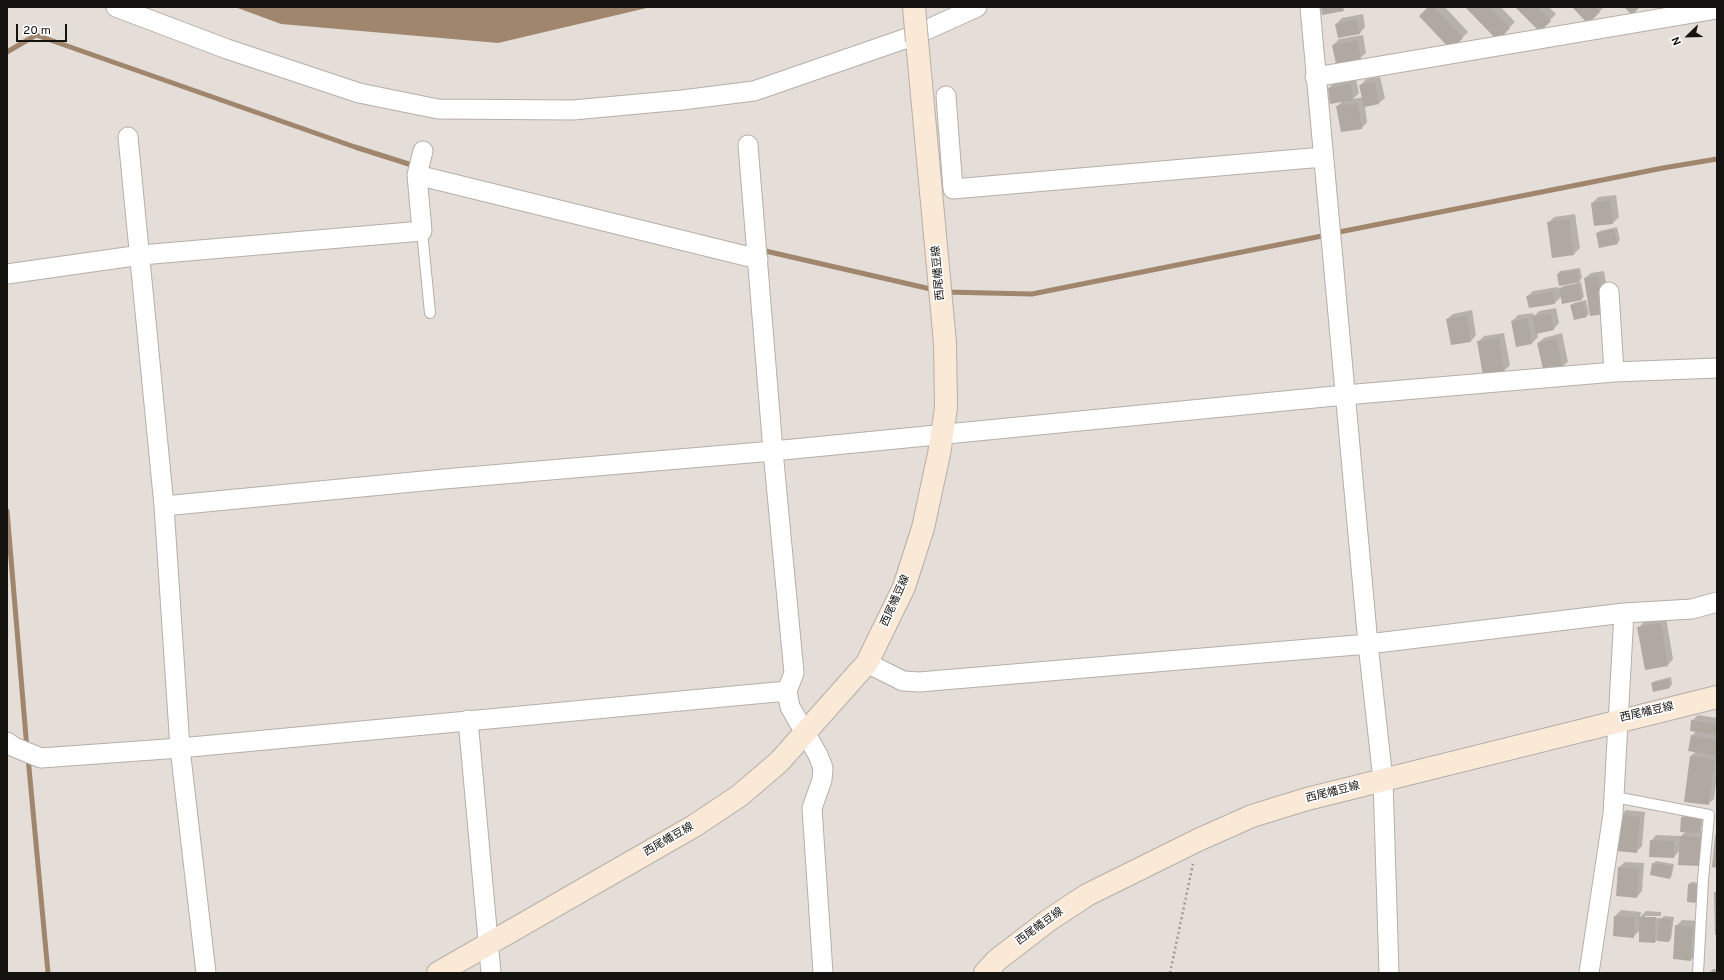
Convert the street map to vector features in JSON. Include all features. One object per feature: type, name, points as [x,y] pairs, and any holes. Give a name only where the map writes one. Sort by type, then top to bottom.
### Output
[{"type":"main road","name":"西尾幡豆線","points":[[438,973],[687,830],[712,814],[761,778],[779,762],[867,663],[904,587],[921,536],[939,454],[946,408],[945,343],[914,7]]},
{"type":"main road","name":"西尾幡豆線","points":[[985,973],[997,960],[1049,920],[1087,895],[1198,840],[1252,816],[1307,799],[1619,720],[1717,697]]},
{"type":"street","points":[[116,7],[227,49],[359,93],[438,109],[565,110],[682,100],[754,91],[913,36],[977,7]]},
{"type":"street","points":[[1310,7],[1315,77],[1368,644],[1383,780],[1389,973]]},
{"type":"street","points":[[1315,77],[1717,9]]},
{"type":"street","points":[[946,96],[953,189],[1323,157]]},
{"type":"street","points":[[128,137],[141,255],[164,506],[180,748],[206,973]]},
{"type":"street","points":[[748,146],[773,451],[794,673],[787,691],[790,707],[818,755],[823,768],[822,780],[812,808],[823,973]]},
{"type":"street","points":[[7,274],[141,255],[422,231],[417,175],[423,151]]},
{"type":"street","points":[[417,175],[758,259]]},
{"type":"street","points":[[1609,292],[1614,372]]},
{"type":"street","points":[[164,506],[444,479],[773,451],[1345,395],[1614,372],[1717,368]]},
{"type":"street","points":[[867,663],[903,681],[919,682],[1368,644],[1624,613],[1692,609],[1717,602]]},
{"type":"street","points":[[1589,973],[1614,814],[1624,613]]},
{"type":"street","points":[[12,745],[39,758],[180,748],[787,691]]},
{"type":"street","points":[[468,720],[490,973]]},
{"type":"lane","points":[[422,231],[430,313]]},
{"type":"lane","points":[[1615,797],[1709,815],[1703,880],[1698,973]]},
{"type":"path","points":[[1170,973],[1198,840]]},
{"type":"shaded area","points":[[235,7],[651,7],[498,43],[281,24]]},
{"type":"building","points":[[1321,7],[1343,7],[1344,11],[1322,15]]},
{"type":"building","points":[[1428,7],[1434,7],[1463,38],[1451,50],[1419,16]]},
{"type":"building","points":[[1465,7],[1489,7],[1510,28],[1498,41]]},
{"type":"building","points":[[1515,7],[1538,7],[1551,21],[1540,32]]},
{"type":"building","points":[[1572,7],[1595,7],[1600,12],[1588,24]]},
{"type":"building","points":[[1624,7],[1640,7],[1632,15]]},
{"type":"building","points":[[1357,19],[1360,34],[1338,38],[1335,24]]},
{"type":"building","points":[[1357,40],[1361,59],[1336,64],[1332,45]]},
{"type":"building","points":[[1375,82],[1379,104],[1364,107],[1359,85]]},
{"type":"building","points":[[1351,84],[1353,100],[1330,104],[1328,88]]},
{"type":"building","points":[[1358,103],[1362,129],[1341,132],[1336,106]]},
{"type":"building","points":[[1610,200],[1613,224],[1594,226],[1591,203]]},
{"type":"building","points":[[1569,219],[1574,255],[1552,258],[1547,222]]},
{"type":"building","points":[[1614,229],[1618,244],[1599,248],[1596,233]]},
{"type":"building","points":[[1577,270],[1580,282],[1559,286],[1557,274]]},
{"type":"building","points":[[1598,276],[1605,314],[1590,316],[1584,278]]},
{"type":"building","points":[[1579,284],[1582,300],[1562,304],[1559,288]]},
{"type":"building","points":[[1553,292],[1555,304],[1529,308],[1526,296]]},
{"type":"building","points":[[1583,302],[1587,317],[1574,320],[1570,305]]},
{"type":"building","points":[[1551,313],[1554,330],[1536,334],[1532,316]]},
{"type":"building","points":[[1467,315],[1471,342],[1451,345],[1446,319]]},
{"type":"building","points":[[1528,318],[1532,344],[1516,347],[1511,321]]},
{"type":"building","points":[[1499,338],[1504,372],[1483,376],[1477,341]]},
{"type":"building","points":[[1556,338],[1563,368],[1544,373],[1537,343]]},
{"type":"building","points":[[1661,623],[1668,666],[1645,670],[1637,627]]},
{"type":"building","points":[[1668,679],[1670,688],[1653,692],[1651,683]]},
{"type":"building","points":[[1691,720],[1717,724],[1717,735],[1690,731]]},
{"type":"building","points":[[1691,735],[1717,740],[1717,756],[1688,751]]},
{"type":"building","points":[[1690,756],[1715,759],[1709,805],[1684,802]]},
{"type":"building","points":[[1619,815],[1640,817],[1637,853],[1616,851]]},
{"type":"building","points":[[1681,817],[1701,818],[1699,833],[1680,832]]},
{"type":"building","points":[[1715,835],[1717,835],[1717,868],[1712,867]]},
{"type":"building","points":[[1680,836],[1701,837],[1700,866],[1678,865]]},
{"type":"building","points":[[1650,840],[1674,841],[1674,858],[1649,857]]},
{"type":"building","points":[[1652,863],[1672,866],[1670,879],[1650,875]]},
{"type":"building","points":[[1618,867],[1639,869],[1637,898],[1616,896]]},
{"type":"building","points":[[1688,884],[1699,885],[1698,903],[1687,902]]},
{"type":"building","points":[[1714,892],[1717,892],[1717,935],[1715,935]]},
{"type":"building","points":[[1614,916],[1635,917],[1634,938],[1613,936]]},
{"type":"building","points":[[1639,917],[1656,917],[1655,943],[1639,942]]},
{"type":"building","points":[[1660,918],[1672,920],[1669,942],[1657,941]]},
{"type":"building","points":[[1675,925],[1693,927],[1691,961],[1673,959]]},
{"type":"waterway","points":[[7,52],[36,35],[355,147],[415,166]]},
{"type":"waterway","points":[[1334,233],[1663,168],[1717,159]]},
{"type":"waterway","points":[[944,292],[1032,294],[1327,235]]},
{"type":"waterway","points":[[761,250],[935,290]]},
{"type":"waterway","points":[[7,511],[27,749]]},
{"type":"waterway","points":[[28,757],[48,973]]}]
